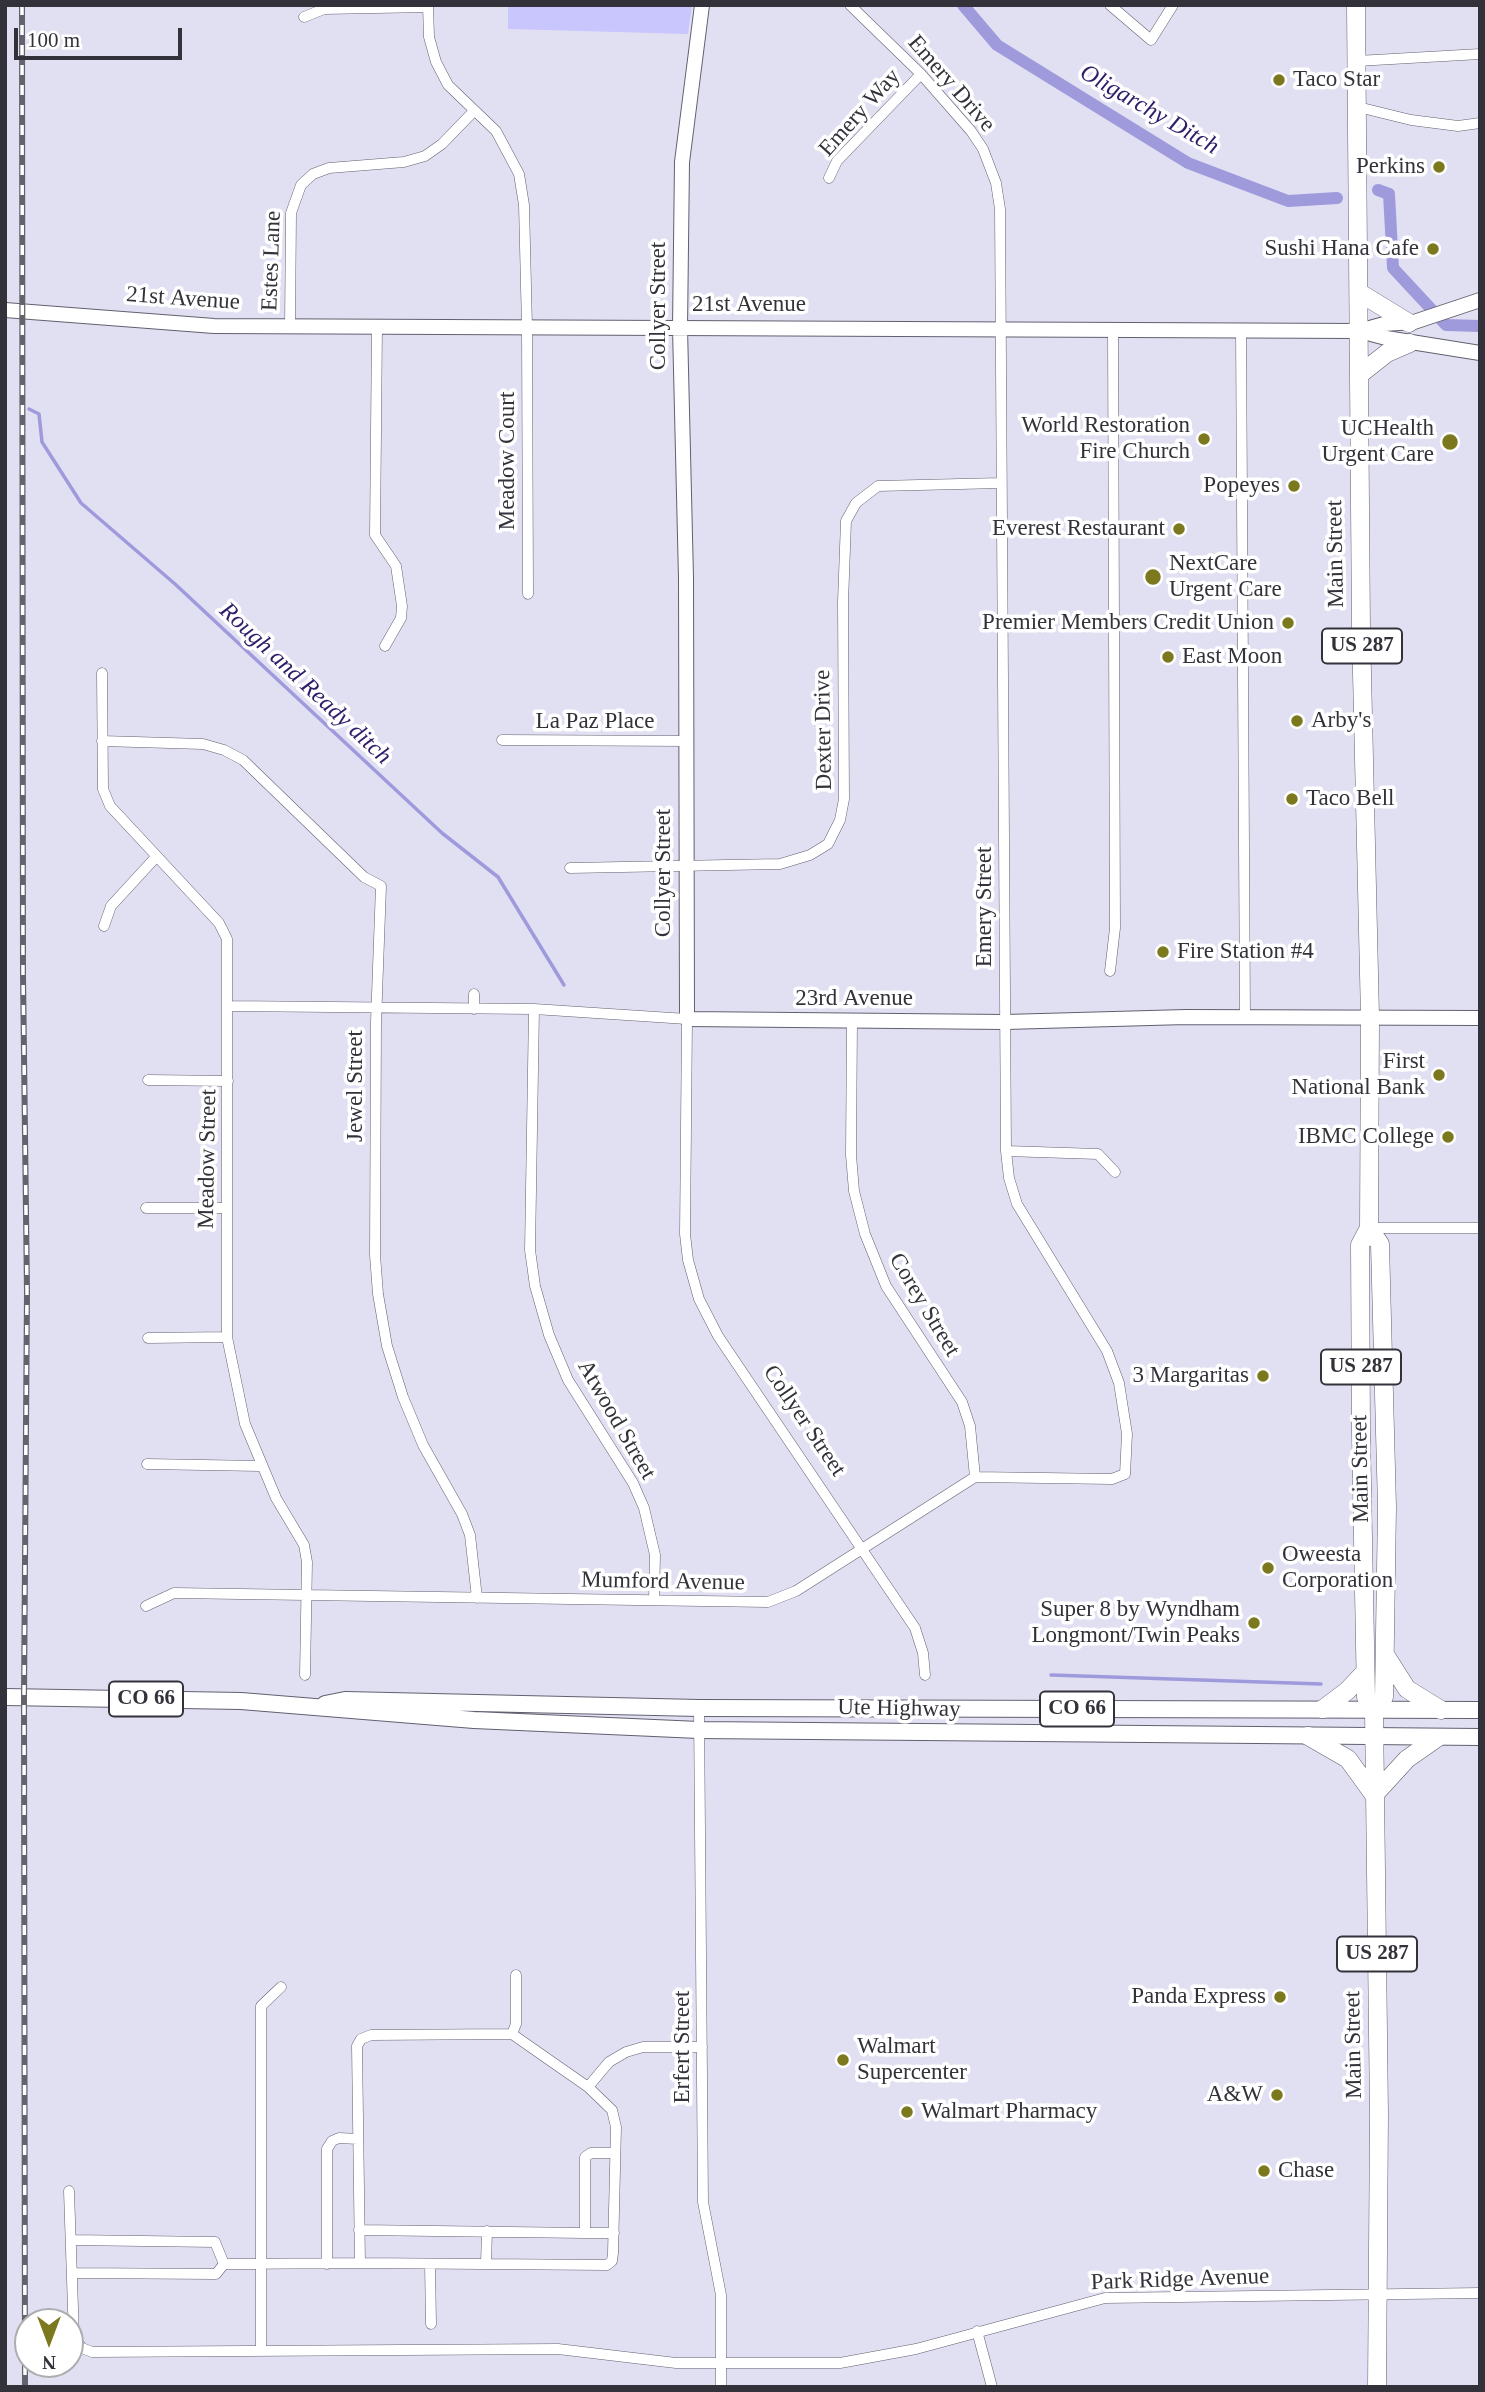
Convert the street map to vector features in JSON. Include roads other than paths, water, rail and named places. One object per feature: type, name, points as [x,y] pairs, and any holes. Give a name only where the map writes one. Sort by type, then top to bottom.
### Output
[{"type":"highway","name":"Main Street","points":[[1356,5],[1359,375],[1370,1017],[1369,1228],[1360,1245],[1365,1672],[1366,1697],[1374,1710],[1378,2295]]},
{"type":"highway","points":[[1360,293],[1409,323]]},
{"type":"highway","points":[[1359,375],[1387,353],[1410,343]]},
{"type":"highway","name":"Main Street","points":[[1369,1228],[1380,1244],[1387,1494],[1384,1697],[1374,1710]]},
{"type":"highway","points":[[1386,1656],[1407,1689],[1441,1710]]},
{"type":"highway","points":[[1323,1709],[1347,1691],[1365,1672]]},
{"type":"highway","points":[[1308,1736],[1348,1759],[1374,1795],[1407,1759],[1437,1738]]},
{"type":"highway","name":"US 287","points":[[1377,2387],[1378,2295]]},
{"type":"main road","name":"Ute Highway","points":[[5,1697],[320,1705],[356,1712],[699,1730],[1480,1737]]},
{"type":"main road","name":"Ute Highway","points":[[320,1705],[345,1700],[699,1708],[1480,1710]]},
{"type":"street","name":"Collyer Street","points":[[702,5],[682,163],[680,328],[687,741],[685,1234],[699,1299],[718,1336],[915,1628],[923,1653],[925,1675]]},
{"type":"street","name":"Emery Drive","points":[[850,5],[921,74],[971,131],[983,149],[996,183],[1000,209],[1000,329]]},
{"type":"street","points":[[1110,5],[1151,40],[1173,5]]},
{"type":"street","points":[[304,17],[324,9],[428,6]]},
{"type":"street","name":"Meadow Court","points":[[428,6],[429,37],[436,62],[452,91],[496,131],[519,174],[524,205],[527,327],[528,594]]},
{"type":"street","points":[[1357,61],[1399,61],[1480,54]]},
{"type":"street","name":"Emery Way","points":[[829,178],[836,161],[921,74]]},
{"type":"street","points":[[1358,107],[1411,120],[1458,126],[1480,123]]},
{"type":"street","name":"Estes Lane","points":[[290,327],[291,213],[301,185],[313,174],[329,168],[404,162],[425,156],[442,144],[474,112]]},
{"type":"street","name":"21st Avenue","points":[[1359,331],[1384,324],[1409,323],[1480,300]]},
{"type":"street","name":"21st Avenue","points":[[9,310],[214,326],[1359,331],[1410,343],[1480,353]]},
{"type":"street","points":[[377,327],[375,535],[396,566],[402,606],[401,618],[385,646]]},
{"type":"street","name":"Emery Street","points":[[975,1477],[1112,1479],[1125,1474],[1126,1455],[1125,1408],[1107,1351],[1017,1204],[1009,1178],[1006,1151],[1000,329]]},
{"type":"street","points":[[1110,971],[1115,928],[1113,329]]},
{"type":"street","points":[[1241,330],[1245,1017]]},
{"type":"street","name":"Dexter Drive","points":[[570,868],[687,867],[790,862],[828,844],[840,820],[844,799],[844,532],[856,503],[878,486],[892,484],[1001,483]]},
{"type":"street","name":"Meadow Street","points":[[102,673],[103,789],[110,806],[219,923],[226,939],[229,1006],[227,1337],[239,1403],[260,1466],[304,1545],[305,1675]]},
{"type":"street","name":"La Paz Place","points":[[502,740],[687,741]]},
{"type":"street","name":"Jewel Street","points":[[102,741],[203,744],[224,750],[243,760],[364,877],[381,887],[376,1009],[374,1255],[378,1294],[387,1346],[402,1397],[423,1445],[463,1514],[470,1535],[477,1598]]},
{"type":"street","points":[[104,926],[111,906],[156,857]]},
{"type":"street","points":[[474,994],[474,1009]]},
{"type":"street","name":"23rd Avenue","points":[[229,1006],[534,1009],[687,1019],[852,1021],[1480,1017]]},
{"type":"street","name":"Atwood Street","points":[[534,1009],[530,1250],[535,1286],[549,1335],[568,1380],[633,1483],[644,1508],[655,1555],[654,1600]]},
{"type":"street","name":"Corey Street","points":[[852,1021],[851,1156],[855,1191],[865,1234],[886,1286],[962,1402],[973,1438],[975,1477]]},
{"type":"street","points":[[148,1080],[228,1081]]},
{"type":"street","points":[[1006,1151],[1098,1154],[1115,1172]]},
{"type":"street","points":[[146,1208],[226,1208]]},
{"type":"street","points":[[1369,1228],[1480,1228]]},
{"type":"street","points":[[148,1338],[227,1337]]},
{"type":"street","points":[[147,1464],[260,1466]]},
{"type":"street","name":"Mumford Avenue","points":[[146,1606],[174,1593],[768,1602],[796,1591],[975,1477]]},
{"type":"street","points":[[699,1708],[699,1730]]},
{"type":"street","name":"Erfert Street","points":[[699,1730],[703,2202],[721,2295],[721,2387]]},
{"type":"street","points":[[512,2034],[516,2024],[516,1975]]},
{"type":"street","points":[[261,2349],[261,2006],[281,1987]]},
{"type":"street","points":[[224,2264],[607,2265],[612,2261],[614,2233],[615,2154],[612,2110],[588,2087],[512,2034],[371,2035],[361,2039],[356,2046],[359,2263]]},
{"type":"street","points":[[588,2087],[609,2062],[626,2052],[643,2048],[702,2047]]},
{"type":"street","points":[[327,2264],[327,2149],[332,2141],[340,2138],[358,2138]]},
{"type":"street","points":[[585,2232],[585,2157],[591,2153],[615,2154]]},
{"type":"street","points":[[69,2191],[72,2273],[216,2274],[224,2264]]},
{"type":"street","points":[[359,2230],[614,2233]]},
{"type":"street","points":[[485,2264],[486,2231]]},
{"type":"street","points":[[71,2240],[215,2242],[224,2264]]},
{"type":"street","points":[[430,2264],[431,2324]]},
{"type":"street","name":"Park Ridge Avenue","points":[[72,2273],[74,2338],[82,2348],[92,2352],[558,2349],[676,2363],[840,2363],[902,2352],[1105,2298],[1480,2293]]},
{"type":"street","points":[[977,2331],[992,2387]]},
{"type":"waterway","name":"Oligarchy Ditch","points":[[963,5],[997,45],[1188,163],[1288,201],[1337,198]]},
{"type":"waterway","name":"Oligarchy Ditch","points":[[1378,190],[1389,194],[1393,268],[1446,325],[1480,326]]},
{"type":"waterway","name":"Rough and Ready ditch","points":[[29,409],[39,414],[42,442],[81,503],[175,584],[442,833],[498,877],[564,985]]},
{"type":"waterway","name":"Rough and Ready ditch","points":[[1051,1675],[1321,1684]]},
{"type":"railway","points":[[22,5],[23,975],[27,1292],[24,1697],[25,2387]]},
{"type":"place","name":"Taco Star","points":[[1279,80]]},
{"type":"place","name":"Perkins","points":[[1439,167]]},
{"type":"place","name":"Sushi Hana Cafe","points":[[1433,249]]},
{"type":"place","name":"World Restoration Fire Church","points":[[1204,439]]},
{"type":"place","name":"UCHealth Urgent Care","points":[[1450,442]]},
{"type":"place","name":"Popeyes","points":[[1294,486]]},
{"type":"place","name":"Everest Restaurant","points":[[1179,529]]},
{"type":"place","name":"NextCare Urgent Care","points":[[1153,577]]},
{"type":"place","name":"Premier Members Credit Union","points":[[1288,623]]},
{"type":"place","name":"East Moon","points":[[1168,657]]},
{"type":"place","name":"Arby's","points":[[1297,721]]},
{"type":"place","name":"Taco Bell","points":[[1292,799]]},
{"type":"place","name":"Fire Station #4","points":[[1163,952]]},
{"type":"place","name":"First National Bank","points":[[1439,1075]]},
{"type":"place","name":"IBMC College","points":[[1448,1137]]},
{"type":"place","name":"3 Margaritas","points":[[1263,1376]]},
{"type":"place","name":"Oweesta Corporation","points":[[1268,1568]]},
{"type":"place","name":"Super 8 by Wyndham Longmont/Twin Peaks","points":[[1254,1623]]},
{"type":"place","name":"Panda Express","points":[[1280,1997]]},
{"type":"place","name":"Walmart Supercenter","points":[[843,2060]]},
{"type":"place","name":"A&W","points":[[1277,2095]]},
{"type":"place","name":"Walmart Pharmacy","points":[[907,2112]]},
{"type":"place","name":"Chase","points":[[1264,2171]]}]
